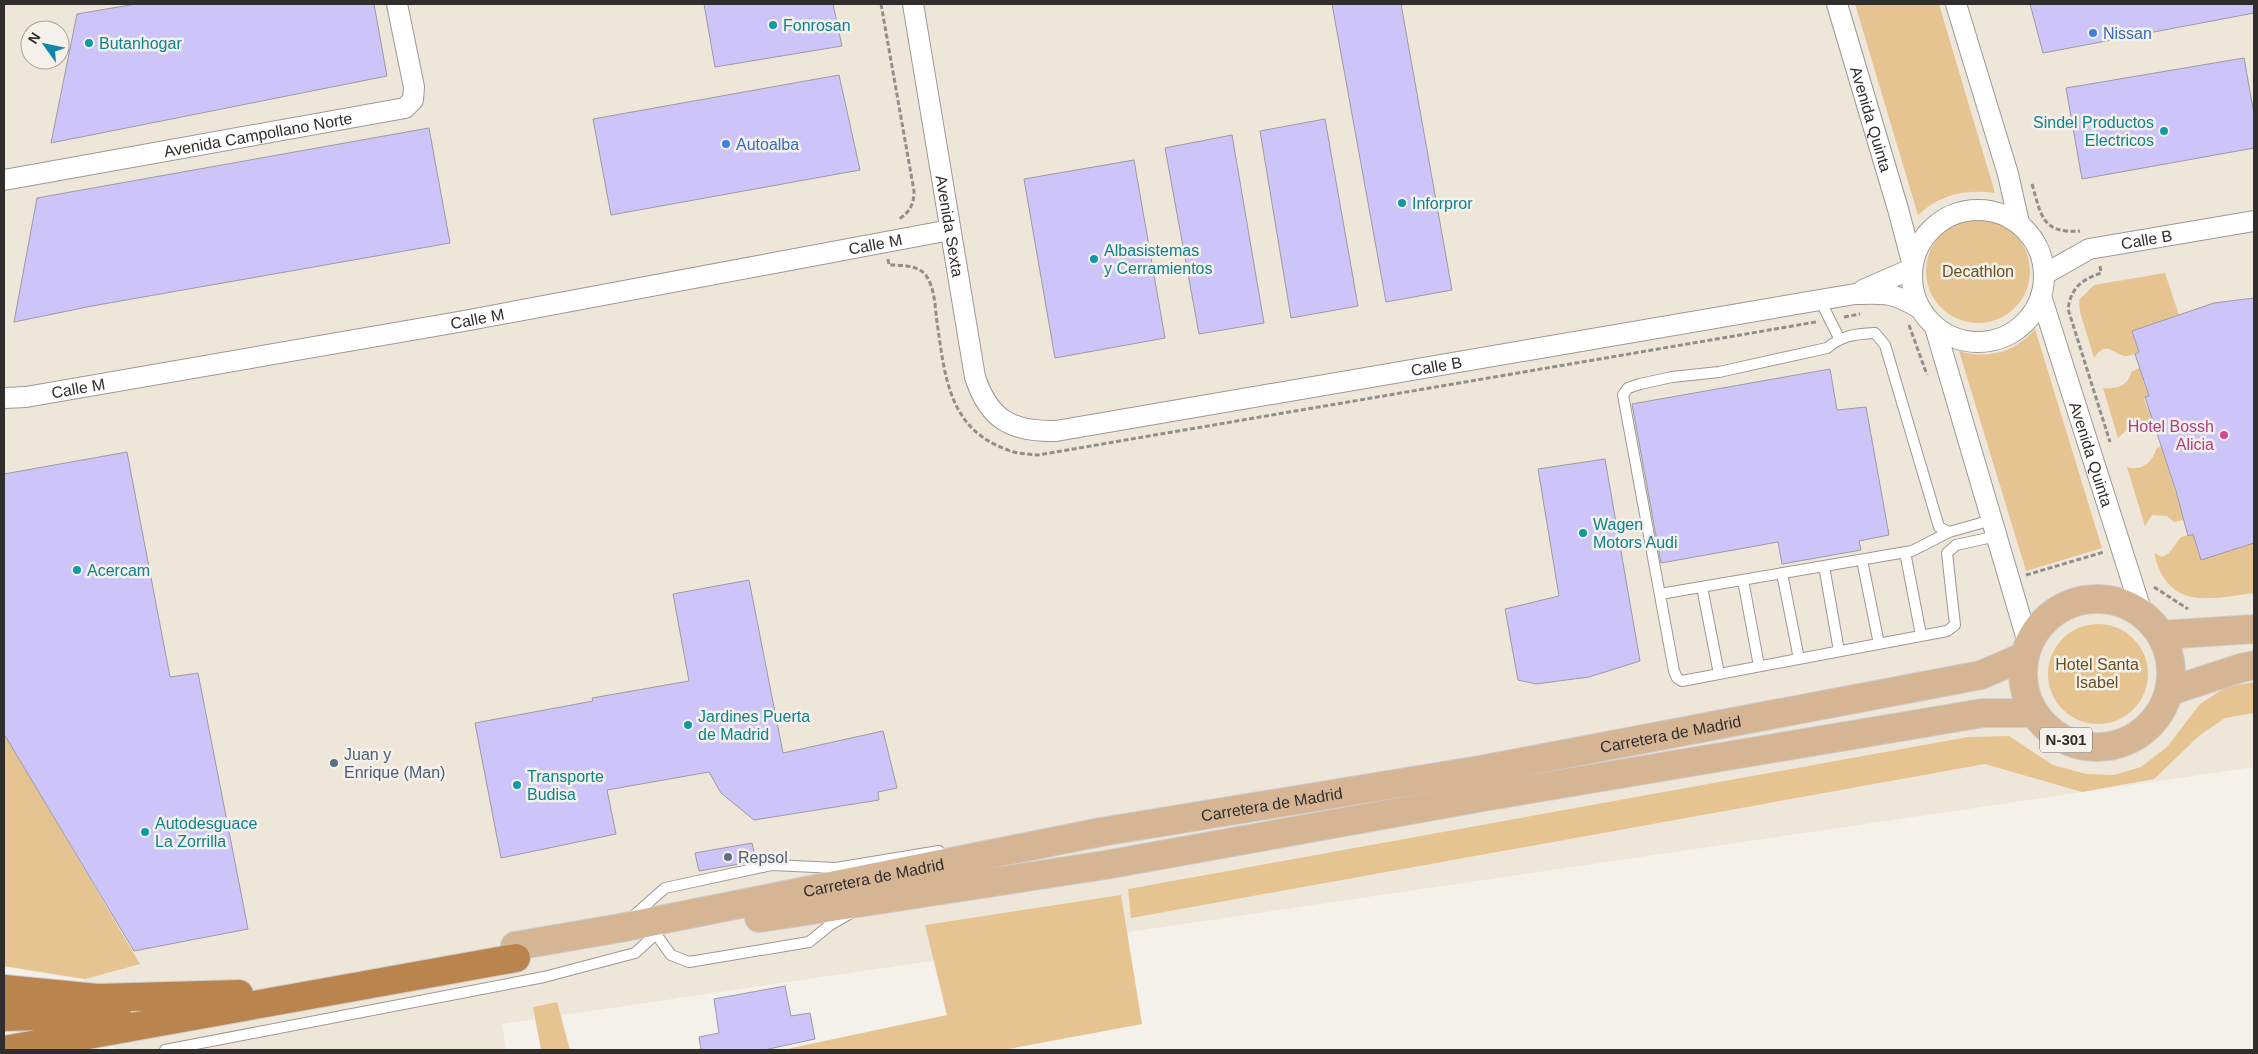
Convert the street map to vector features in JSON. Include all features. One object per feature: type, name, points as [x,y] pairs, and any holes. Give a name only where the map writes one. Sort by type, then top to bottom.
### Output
[{"type":"highway","points":[[4,1017],[88,1016],[140,1012],[240,994],[516,952]]},
{"type":"highway","points":[[9,1047],[516,952]]},
{"type":"highway","points":[[4,988],[97,998],[240,994]]},
{"type":"main road","name":"N-301","points":[[2086,600],[2115,601],[2142,613],[2161,635],[2171,662],[2170,691],[2158,718],[2136,738],[2109,748],[2080,746],[2053,734],[2034,713],[2024,685],[2027,650],[2037,629],[2059,610],[2086,600]]},
{"type":"main road","points":[[2161,635],[2254,629]]},
{"type":"main road","name":"Carretera de Madrid","points":[[516,952],[620,928],[1101,832],[1480,770],[1942,683],[1981,675],[2027,650]]},
{"type":"main road","points":[[2170,691],[2254,665]]},
{"type":"main road","name":"Carretera de Madrid","points":[[516,952],[656,934],[1105,865],[1483,796],[1983,713],[2034,713]]},
{"type":"street","name":"Avenida Campollano Norte","points":[[4,180],[405,108],[413,100],[414,87],[398,4]]},
{"type":"street","name":"Avenida Sexta","points":[[913,4],[975,377],[986,405],[1008,423],[1019,429]]},
{"type":"street","name":"Avenida Quinta","points":[[1837,4],[1898,209],[1912,265]]},
{"type":"street","points":[[1956,4],[2008,174],[2019,223]]},
{"type":"street","points":[[1976,209],[1999,212],[2019,223],[2032,237],[2041,254],[2045,274],[2041,296],[2028,319],[2008,335],[1983,342],[1958,340],[1913,315],[1912,265],[1920,242],[1935,224],[1954,213],[1976,209]]},
{"type":"street","name":"Calle B","points":[[2045,274],[2089,249],[2254,221]]},
{"type":"street","name":"Calle M","points":[[4,398],[36,395],[464,321],[950,230]]},
{"type":"street","name":"Calle B","points":[[1855,294],[1912,265]]},
{"type":"street","name":"Calle B","points":[[1019,429],[1035,432],[1056,431],[1855,294],[1884,293],[1901,296],[1913,315]]},
{"type":"street","name":"Avenida Quinta","points":[[2041,296],[2142,613]]},
{"type":"street","points":[[1935,328],[2010,579],[2027,650]]},
{"type":"lane","points":[[1820,300],[1839,338]]},
{"type":"lane","points":[[1948,532],[1939,526],[1885,345],[1875,333],[1852,334],[1839,338],[1827,348],[1719,372],[1672,377],[1628,388],[1623,395],[1677,678],[1682,681],[1947,631],[1955,625],[1955,610],[1947,554],[1956,545],[1995,528]]},
{"type":"lane","points":[[1660,594],[1912,551],[1948,532],[1995,528]]},
{"type":"lane","points":[[1904,552],[1921,636]]},
{"type":"lane","points":[[1862,560],[1879,644]]},
{"type":"lane","points":[[1824,566],[1839,651]]},
{"type":"lane","points":[[1782,573],[1799,659]]},
{"type":"lane","points":[[1743,580],[1759,666]]},
{"type":"lane","points":[[1702,587],[1719,674]]},
{"type":"lane","points":[[1018,838],[1047,833],[1101,832]]},
{"type":"lane","points":[[620,928],[665,888],[772,865],[836,868],[951,849]]},
{"type":"lane","points":[[165,1050],[544,977],[636,953],[656,934]]},
{"type":"path","points":[[881,4],[914,191],[914,202],[908,213],[884,227],[889,265],[902,264],[915,268],[927,276],[932,292],[945,379],[951,397],[960,415],[974,431],[989,442],[1010,451],[1038,456],[1864,314]]},
{"type":"path","points":[[1913,315],[1913,332],[1928,378]]},
{"type":"path","points":[[2010,579],[2121,546]]},
{"type":"path","points":[[2151,579],[2154,587],[2169,598],[2192,610]]},
{"type":"shaded area","points":[[4,4],[2254,4],[2254,767],[502,1024],[506,1050],[116,1050],[84,980],[4,967]]},
{"type":"green space","points":[[1855,4],[1939,4],[1995,193],[1974,192],[1954,195],[1936,202],[1918,215]]},
{"type":"green space","name":"Decathlon","points":[[1978,219],[1998,223],[2007,228],[2021,242],[2026,251],[2030,271],[2026,291],[2021,300],[2007,314],[1998,319],[1978,323],[1958,319],[1949,314],[1935,300],[1930,291],[1926,271],[1930,251],[1935,242],[1949,228],[1958,223]]},
{"type":"green space","points":[[2165,273],[2179,315],[2132,331],[2139,352],[2122,356],[2111,350],[2103,349],[2094,358],[2080,312],[2079,300],[2094,285]]},
{"type":"green space","points":[[2035,329],[2102,548],[2026,571],[1959,351],[1980,355],[2000,352],[2019,343]]},
{"type":"green space","points":[[2144,366],[2148,377],[2143,381],[2149,396],[2144,399],[2157,432],[2146,434],[2140,429],[2128,429],[2118,438],[2103,388],[2121,386],[2128,381],[2131,372]]},
{"type":"green space","points":[[2161,446],[2181,509],[2189,519],[2174,522],[2167,516],[2152,515],[2145,526],[2127,467],[2137,468],[2146,465],[2156,449]]},
{"type":"green space","points":[[2193,534],[2201,560],[2254,543],[2254,593],[2206,598],[2192,597],[2180,593],[2169,585],[2160,572],[2154,553],[2162,557],[2169,553],[2181,537]]},
{"type":"green space","name":"Hotel Santa Isabel","points":[[2098,624],[2108,625],[2126,632],[2140,646],[2147,664],[2147,684],[2140,702],[2126,716],[2108,723],[2098,724],[2088,723],[2070,716],[2056,702],[2049,684],[2048,674],[2049,664],[2056,646],[2070,632],[2088,625]]},
{"type":"green space","points":[[2254,682],[2254,713],[2225,718],[2200,735],[2154,779],[2082,792],[1985,764],[1131,918],[1128,889],[1968,737],[2009,736],[2053,765],[2086,774],[2114,775],[2141,767],[2167,747],[2200,704],[2226,687]]},
{"type":"green space","points":[[4,733],[140,964],[85,979],[4,966]]},
{"type":"green space","points":[[1121,895],[1142,1024],[1003,1050],[782,1050],[947,1015],[925,925]]},
{"type":"green space","points":[[557,1002],[570,1050],[541,1050],[533,1007]]},
{"type":"building","points":[[136,4],[374,4],[387,76],[51,143],[66,70],[70,70],[70,49],[77,14]]},
{"type":"building","name":"Fonrosan","points":[[704,4],[833,4],[842,46],[715,67]]},
{"type":"building","name":"Inforpror","points":[[1332,4],[1401,4],[1452,290],[1386,302]]},
{"type":"building","name":"Nissan","points":[[2030,4],[2254,4],[2254,13],[2043,53]]},
{"type":"building","name":"Sindel Productos Electricos","points":[[2244,58],[2254,114],[2254,148],[2082,179],[2066,88]]},
{"type":"building","name":"Autoalba","points":[[839,75],[860,170],[611,215],[593,119]]},
{"type":"building","points":[[1325,119],[1358,306],[1291,318],[1260,131]]},
{"type":"building","points":[[429,128],[450,243],[92,306],[14,322],[37,198]]},
{"type":"building","points":[[1232,135],[1264,323],[1199,334],[1165,148]]},
{"type":"building","name":"Albasistemas y Cerramientos","points":[[1134,160],[1165,338],[1055,358],[1024,179]]},
{"type":"building","name":"Hotel Bossh Alicia","points":[[2254,298],[2254,543],[2201,560],[2193,534],[2188,536],[2176,491],[2145,397],[2149,396],[2135,354],[2139,352],[2132,331],[2214,303]]},
{"type":"building","points":[[1830,369],[1837,410],[1866,407],[1889,535],[1859,541],[1861,550],[1782,564],[1778,542],[1661,563],[1632,404]]},
{"type":"building","points":[[127,452],[170,677],[198,673],[248,929],[134,951],[4,734],[4,474]]},
{"type":"building","name":"Wagen Motors Audi","points":[[1605,459],[1640,661],[1589,677],[1536,684],[1518,680],[1505,609],[1559,596],[1538,469]]},
{"type":"building","points":[[749,580],[783,753],[883,731],[897,788],[878,792],[879,800],[754,820],[721,793],[709,772],[607,790],[616,834],[501,858],[475,723],[593,701],[592,698],[689,681],[673,594]]},
{"type":"building","points":[[752,843],[756,861],[699,871],[695,853]]},
{"type":"building","points":[[785,986],[791,1016],[810,1013],[815,1039],[764,1050],[701,1050],[699,1037],[719,1033],[714,999]]},
{"type":"place","name":"Fonrosan","points":[[773,25]]},
{"type":"place","name":"Nissan","points":[[2093,33]]},
{"type":"place","name":"Butanhogar","points":[[89,43]]},
{"type":"place","name":"Sindel Productos Electricos","points":[[2164,131]]},
{"type":"place","name":"Autoalba","points":[[726,144]]},
{"type":"place","name":"Inforpror","points":[[1402,203]]},
{"type":"place","name":"Albasistemas y Cerramientos","points":[[1094,259]]},
{"type":"place","name":"Hotel Bossh Alicia","points":[[2224,435]]},
{"type":"place","name":"Wagen Motors Audi","points":[[1583,533]]},
{"type":"place","name":"Acercam","points":[[77,570]]},
{"type":"place","name":"Jardines Puerta de Madrid","points":[[688,725]]},
{"type":"place","name":"Juan y Enrique (Man)","points":[[334,763]]},
{"type":"place","name":"Transporte Budisa","points":[[517,785]]},
{"type":"place","name":"Autodesguace La Zorrilla","points":[[145,832]]},
{"type":"place","name":"Repsol","points":[[728,857]]}]
